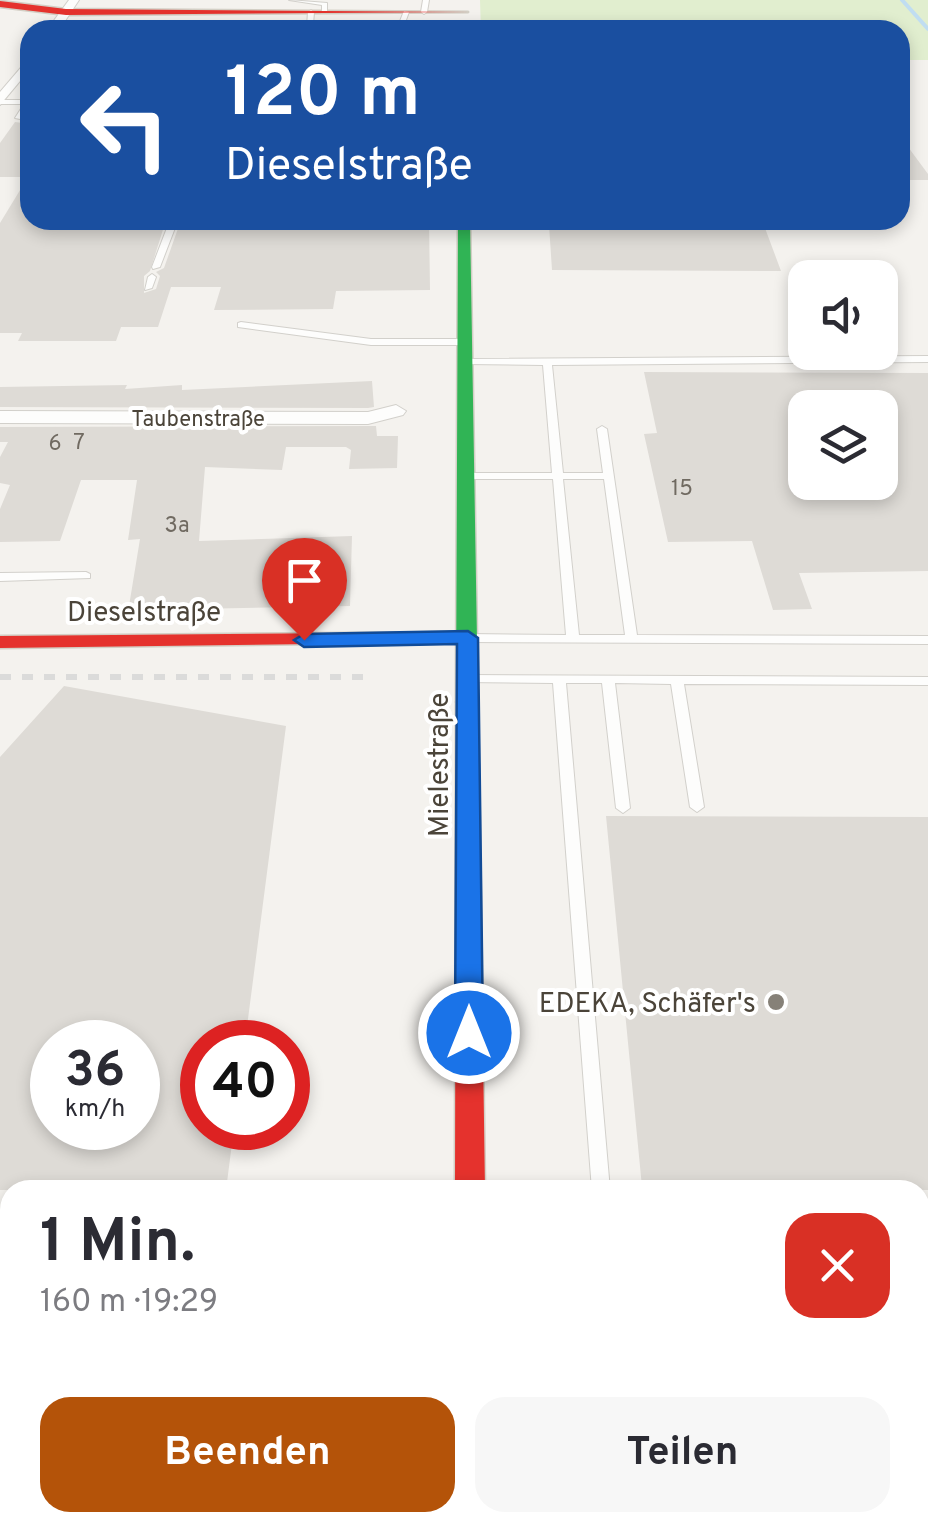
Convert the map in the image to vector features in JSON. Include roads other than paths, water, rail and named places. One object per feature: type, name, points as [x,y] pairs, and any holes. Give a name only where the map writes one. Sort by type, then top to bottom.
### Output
[{"type":"street","points":[[0,4],[64,14],[152,6],[419,8],[463,14]]},
{"type":"street","points":[[0,102],[20,75]]},
{"type":"street","name":"Mielestraße","points":[[464,230],[470,1180]]},
{"type":"street","name":"Taubenstraße","points":[[0,417],[368,418],[396,412]]},
{"type":"street","name":"Dieselstraße","points":[[0,642],[468,638]]},
{"type":"lane","points":[[104,8],[152,6]]},
{"type":"lane","points":[[148,288],[170,230]]},
{"type":"lane","points":[[241,325],[548,362],[928,359]]},
{"type":"lane","points":[[548,362],[572,638]]},
{"type":"lane","points":[[602,429],[632,640]]},
{"type":"lane","points":[[466,476],[609,476]]},
{"type":"lane","points":[[0,577],[86,576]]},
{"type":"lane","points":[[468,638],[928,640]]},
{"type":"lane","points":[[468,679],[928,681]]},
{"type":"lane","points":[[559,680],[600,1180]]},
{"type":"lane","points":[[608,681],[623,808]]},
{"type":"lane","points":[[677,681],[697,807]]},
{"type":"waterway","points":[[902,0],[928,29]]},
{"type":"railway","points":[[0,677],[370,677]]},
{"type":"place","name":"EDEKA, Schäfer's","points":[[776,1002]]}]
